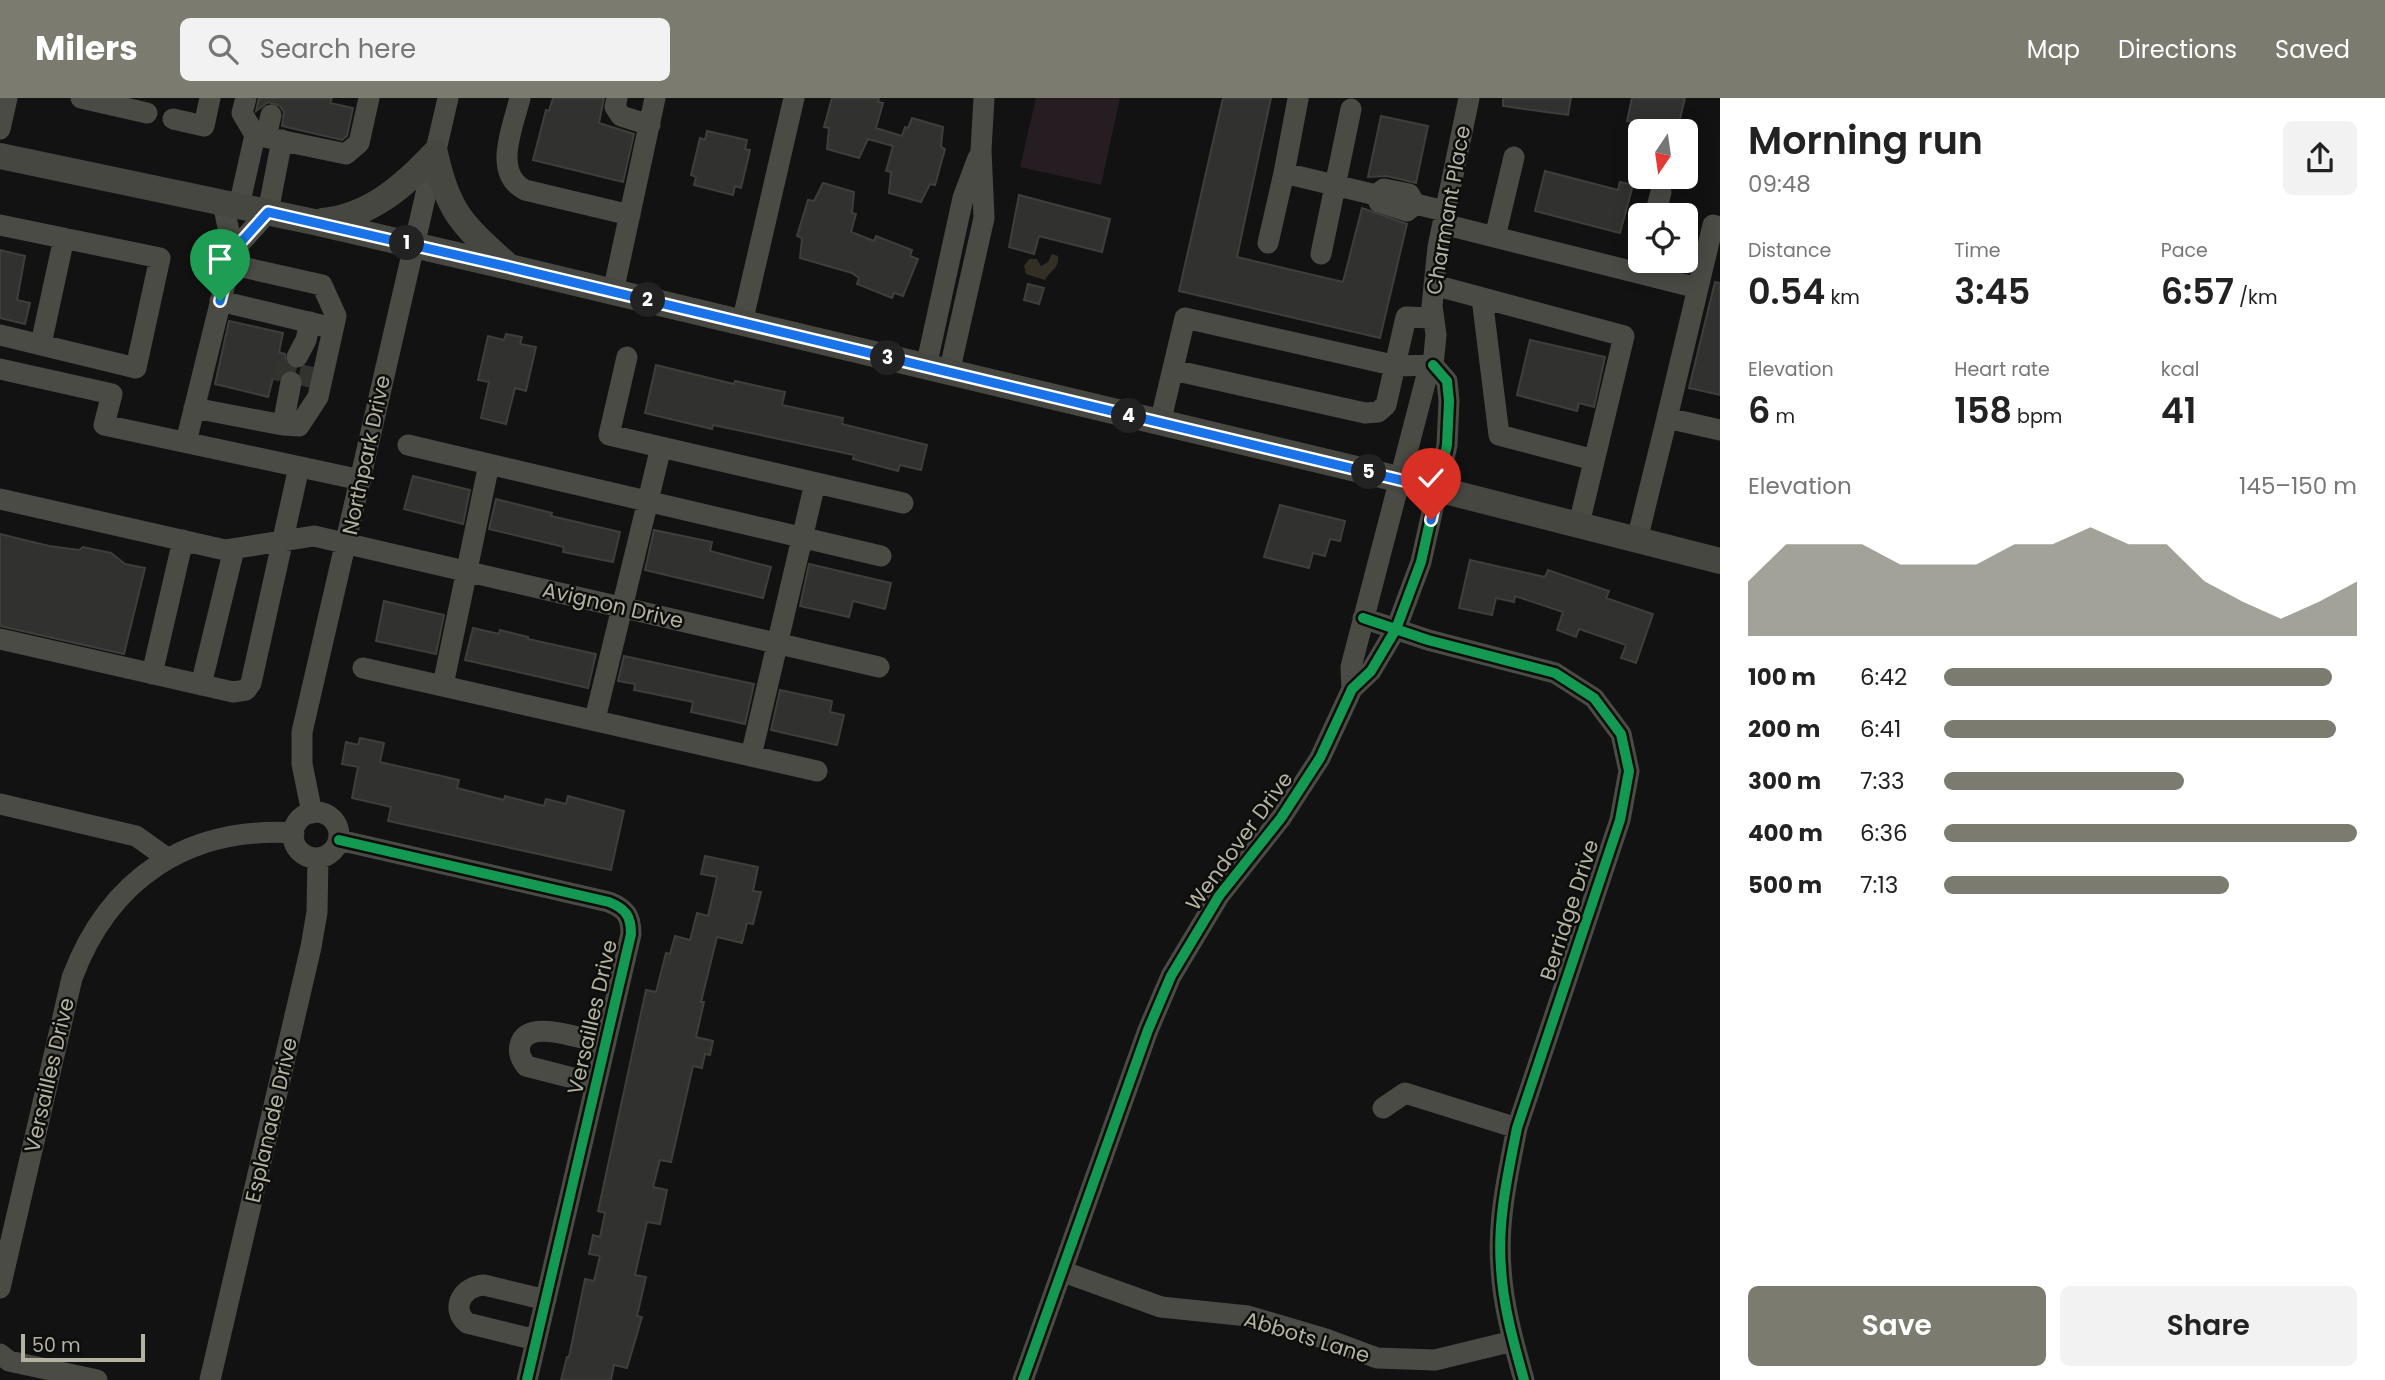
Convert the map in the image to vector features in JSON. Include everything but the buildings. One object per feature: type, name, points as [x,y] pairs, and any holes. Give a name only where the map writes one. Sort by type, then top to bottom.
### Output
[{"type":"main road","points":[[314,222],[347,216],[390,196],[435,153]]},
{"type":"main road","points":[[435,153],[442,185],[464,226],[509,267]]},
{"type":"main road","points":[[0,156],[314,222],[509,267],[1398,479],[1720,562]]},
{"type":"street","points":[[0,129],[7,98]]},
{"type":"street","points":[[81,98],[146,113]]},
{"type":"street","points":[[173,119],[204,126],[210,98]]},
{"type":"street","points":[[246,98],[242,113],[268,137],[346,154],[359,143],[369,98]]},
{"type":"street","name":"Northpark Drive","points":[[312,813],[302,764],[302,732],[448,98]]},
{"type":"street","points":[[520,98],[507,157],[509,176],[515,185],[525,190],[630,215]]},
{"type":"street","points":[[617,98],[615,107],[621,116],[650,125]]},
{"type":"street","points":[[613,292],[655,98]]},
{"type":"street","points":[[742,323],[794,98]]},
{"type":"street","points":[[937,370],[984,218],[981,150],[984,98]]},
{"type":"street","name":"Charmant Place","points":[[1398,479],[1426,379],[1433,365],[1436,335],[1433,318],[1434,285],[1444,218],[1469,98]]},
{"type":"street","points":[[1268,243],[1298,99]]},
{"type":"street","points":[[1321,254],[1351,109]]},
{"type":"street","points":[[231,258],[268,212],[268,137],[271,115]]},
{"type":"street","points":[[186,442],[231,258],[231,205],[268,137]]},
{"type":"street","points":[[1495,237],[1514,157]]},
{"type":"street","points":[[1283,173],[1376,195],[1380,202],[1407,211],[1415,204],[1495,237],[1628,264]]},
{"type":"street","points":[[1658,203],[1661,192]]},
{"type":"street","points":[[0,225],[160,258],[136,368],[0,335]]},
{"type":"street","points":[[1637,540],[1713,225],[1720,227]]},
{"type":"street","points":[[41,344],[64,239]]},
{"type":"street","points":[[194,408],[299,426],[318,397],[336,316],[322,285],[231,258]]},
{"type":"street","points":[[1659,273],[1698,288]]},
{"type":"street","points":[[1434,285],[1624,336],[1579,524]]},
{"type":"street","points":[[1482,298],[1499,435],[1594,460]]},
{"type":"street","points":[[220,301],[303,349],[333,328]]},
{"type":"street","points":[[1173,370],[1365,413],[1378,412],[1386,405],[1406,317],[1433,318]]},
{"type":"street","points":[[1160,423],[1185,318],[1397,366],[1433,365],[1447,381],[1450,401],[1447,445],[1438,489]]},
{"type":"street","points":[[627,357],[600,433],[903,503]]},
{"type":"street","points":[[120,364],[104,425],[361,480]]},
{"type":"street","points":[[0,369],[112,394]]},
{"type":"street","points":[[283,425],[293,387]]},
{"type":"street","points":[[1667,418],[1720,430]]},
{"type":"street","points":[[408,445],[881,556]]},
{"type":"street","points":[[595,719],[660,447]]},
{"type":"street","points":[[443,685],[489,464]]},
{"type":"street","points":[[0,639],[233,692],[246,690],[251,683],[299,467]]},
{"type":"street","name":"Wendover Drive","points":[[1352,690],[1351,667],[1398,479]]},
{"type":"street","points":[[751,756],[816,483]]},
{"type":"street","name":"Wendover Drive","points":[[1023,1380],[1064,1272],[1148,1030],[1171,976],[1219,896],[1281,818],[1320,758],[1352,690],[1371,671],[1396,629],[1421,562],[1438,489]]},
{"type":"street","name":"Avignon Drive","points":[[0,499],[225,550],[314,536],[879,667]]},
{"type":"street","points":[[152,674],[183,540]]},
{"type":"street","points":[[201,685],[234,549]]},
{"type":"street","name":"Berridge Drive","points":[[1363,618],[1555,673],[1594,698],[1621,734],[1629,771],[1620,820],[1517,1128],[1501,1228],[1501,1269],[1513,1341],[1524,1380]]},
{"type":"street","points":[[363,668],[817,772]]},
{"type":"street","points":[[0,804],[136,836],[167,858]]},
{"type":"street","points":[[312,813],[323,813],[334,821],[339,832],[339,840],[329,854],[317,858],[299,850],[294,833],[299,820],[312,813]]},
{"type":"street","name":"Versailles Drive","points":[[0,1288],[66,1003],[82,952],[121,893],[167,858],[206,842],[235,835],[274,831],[294,833]]},
{"type":"street","name":"Versailles Drive","points":[[339,840],[609,902],[622,908],[631,923],[631,934],[527,1380]]},
{"type":"street","name":"Esplanade Drive","points":[[210,1380],[311,947],[317,912],[317,858]]},
{"type":"street","points":[[596,1084],[526,1066],[519,1053],[520,1044],[524,1036],[531,1031],[544,1030],[605,1044]]},
{"type":"street","points":[[1382,1108],[1405,1093],[1517,1128]]},
{"type":"street","name":"Abbots Lane","points":[[1064,1272],[1161,1307],[1248,1316],[1326,1339],[1377,1358],[1435,1360],[1513,1341]]},
{"type":"street","points":[[536,1340],[467,1323],[462,1319],[459,1305],[466,1290],[484,1285],[546,1300]]},
{"type":"street","points":[[0,1354],[9,1361],[97,1380]]},
{"type":"shaded area","points":[[1036,98],[1120,98],[1101,185],[1020,167]]},
{"type":"shaded area","points":[[1052,254],[1058,256],[1057,264],[1045,280],[1026,274],[1024,266],[1029,259],[1037,259],[1041,266],[1048,262]]},
{"type":"tunnel","points":[[283,381],[289,355]]},
{"type":"tunnel","points":[[307,387],[313,360]]},
{"type":"cycle path","points":[[1023,1380],[1148,1030],[1171,976],[1219,896],[1281,818],[1320,758],[1352,689],[1371,671],[1396,629],[1421,562],[1447,445],[1447,381],[1433,365]]},
{"type":"cycle path","points":[[1363,618],[1428,640],[1555,673],[1594,698],[1621,734],[1629,771],[1620,820],[1517,1128],[1507,1180],[1500,1250],[1502,1282],[1524,1380]]},
{"type":"cycle path","points":[[339,840],[609,902],[620,907],[629,918],[631,934],[527,1380]]},
{"type":"route","points":[[220,301],[233,251],[268,212],[1438,489],[1431,520]]}]
